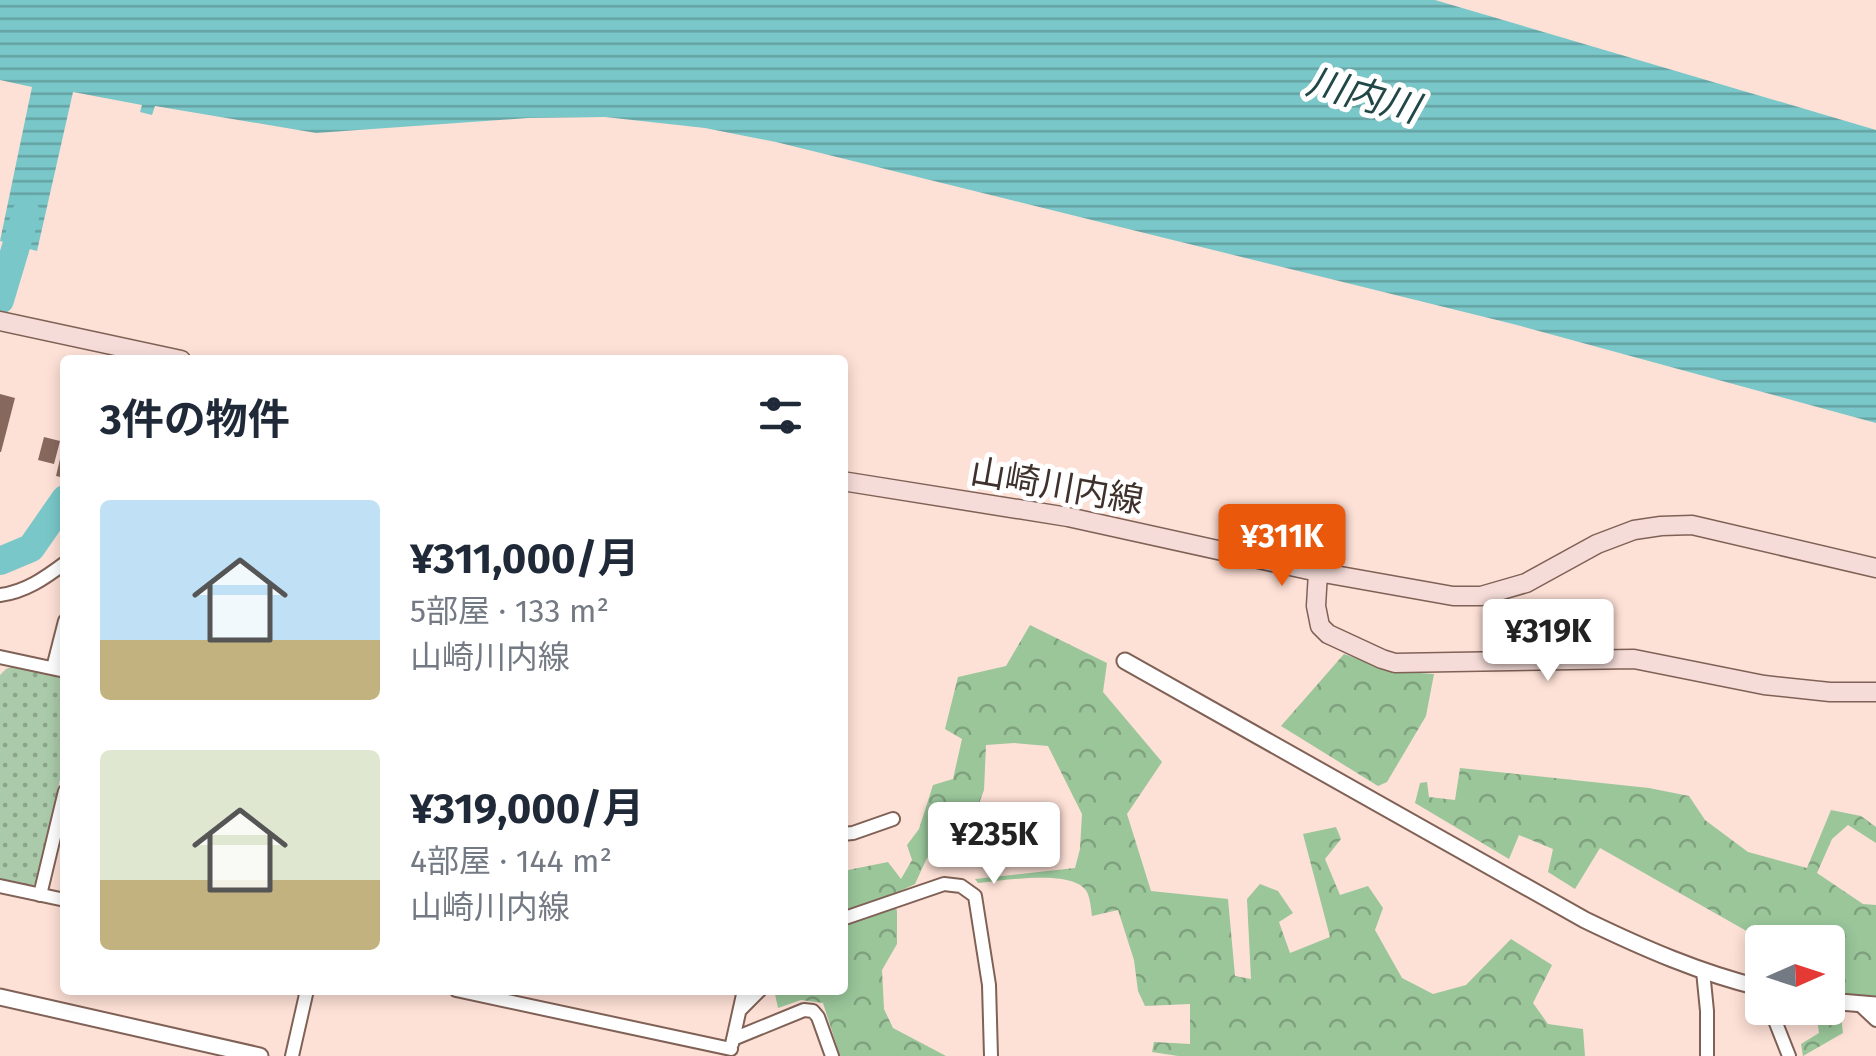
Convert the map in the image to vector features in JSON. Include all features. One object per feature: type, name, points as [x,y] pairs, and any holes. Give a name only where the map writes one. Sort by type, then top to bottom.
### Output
[{"type":"main road","points":[[7,323],[155,355]]},
{"type":"main road","name":"山崎川内線","points":[[848,482],[1068,518],[1431,593],[1481,596],[1526,583],[1597,544],[1634,530],[1661,526],[1692,525],[1876,568]]},
{"type":"main road","points":[[1318,572],[1316,606],[1320,626],[1328,634],[1395,663],[1634,658],[1764,685],[1876,692]]},
{"type":"street","points":[[0,595],[33,586],[60,567]]},
{"type":"street","points":[[3,661],[59,670]]},
{"type":"street","points":[[1125,661],[1585,920],[1646,949],[1745,984]]},
{"type":"street","points":[[40,895],[60,811]]},
{"type":"street","points":[[848,833],[894,819]]},
{"type":"street","points":[[848,918],[944,884],[960,886],[974,896],[989,985],[991,1056]]},
{"type":"street","points":[[0,886],[60,899]]},
{"type":"street","points":[[1702,971],[1708,1056]]},
{"type":"street","points":[[292,1056],[306,995]]},
{"type":"street","points":[[480,995],[731,1048],[804,1010],[818,1017],[832,1056]]},
{"type":"street","points":[[731,1048],[743,995]]},
{"type":"street","points":[[740,1010],[755,995]]},
{"type":"street","points":[[0,996],[260,1056]]},
{"type":"street","points":[[1868,1005],[1876,1020]]},
{"type":"street","points":[[1776,1025],[1788,1056]]},
{"type":"green space","points":[[1030,625],[1107,663],[1103,692],[1162,762],[1127,814],[1151,891],[1228,899],[1235,976],[1251,979],[1247,899],[1260,884],[1278,891],[1293,913],[1279,922],[1290,953],[1330,937],[1303,834],[1336,827],[1341,839],[1325,859],[1340,895],[1368,886],[1383,908],[1375,930],[1402,978],[1433,994],[1466,985],[1511,939],[1552,965],[1533,1003],[1548,1024],[1583,1029],[1585,1056],[1178,1056],[1152,1052],[1154,1042],[1190,1044],[1190,1004],[1145,1006],[1118,910],[1092,916],[1087,892],[1068,880],[1036,878],[978,883],[975,879],[1075,868],[1082,814],[1048,746],[1014,743],[986,745],[984,790],[968,833],[927,858],[915,884],[894,894],[897,944],[882,970],[884,1009],[893,1028],[946,1056],[840,1056],[823,1003],[801,1000],[778,1008],[775,995],[848,995],[848,870],[888,862],[901,879],[912,860],[907,845],[919,829],[933,785],[953,779],[962,739],[945,729],[958,677],[1006,666]]},
{"type":"green space","points":[[1344,654],[1394,671],[1434,674],[1426,716],[1387,782],[1378,786],[1281,726]]},
{"type":"green space","points":[[16,665],[60,676],[60,780],[37,883],[31,886],[0,879],[0,675]]},
{"type":"green space","points":[[1460,768],[1649,788],[1689,796],[1705,820],[1748,852],[1807,868],[1831,810],[1861,816],[1876,827],[1876,843],[1848,825],[1832,839],[1817,873],[1863,904],[1876,905],[1876,996],[1845,995],[1845,925],[1745,925],[1745,930],[1600,848],[1575,889],[1548,872],[1553,849],[1519,835],[1509,859],[1415,803],[1420,783],[1427,782],[1429,797],[1455,800]]},
{"type":"green space","points":[[1818,1025],[1842,1025],[1843,1033],[1803,1056],[1801,1044],[1819,1033]]},
{"type":"water","name":"川内川","points":[[0,0],[1435,0],[1876,130],[1876,423],[1517,325],[776,142],[705,128],[605,117],[528,118],[316,133],[155,106],[152,115],[140,112],[142,105],[73,92],[37,251],[0,241],[32,87],[0,80]]},
{"type":"building","points":[[0,394],[15,398],[1,452],[0,452]]},
{"type":"building","points":[[44,437],[60,441],[54,464],[38,460]]},
{"type":"waterway","points":[[0,300],[26,213]]},
{"type":"waterway","points":[[0,561],[31,548],[60,506]]}]
